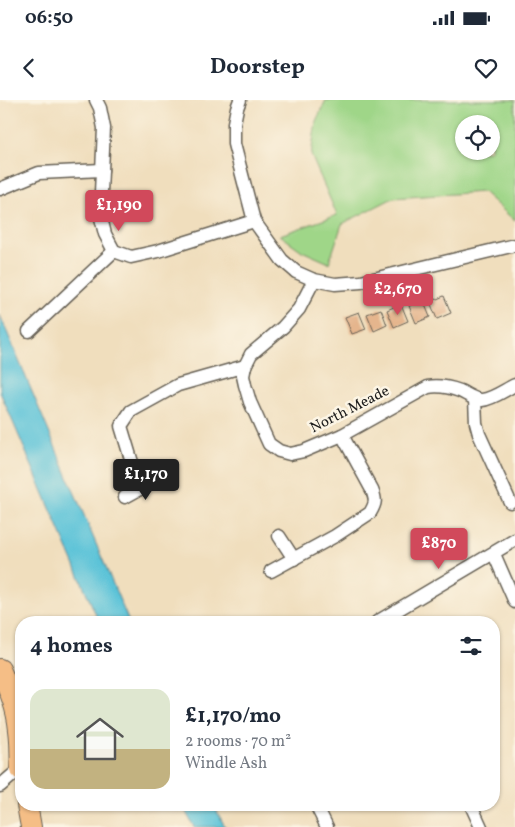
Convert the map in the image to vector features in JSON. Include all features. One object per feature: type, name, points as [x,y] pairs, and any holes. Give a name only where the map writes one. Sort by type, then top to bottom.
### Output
[{"type":"main road","points":[[2,679],[15,706]]},
{"type":"main road","points":[[28,811],[31,827]]},
{"type":"street","points":[[96,100],[100,108],[104,128],[100,214],[105,234],[114,251],[131,257],[254,221]]},
{"type":"street","points":[[240,100],[234,123],[234,144],[254,221],[282,260],[296,272],[314,280],[335,284],[360,282],[515,245]]},
{"type":"street","points":[[0,190],[38,173],[102,170]]},
{"type":"street","points":[[29,331],[114,251]]},
{"type":"street","points":[[140,489],[121,426],[131,411],[178,385],[245,366],[251,354],[283,328],[300,309],[314,280]]},
{"type":"street","name":"North Meade","points":[[245,366],[243,376],[250,402],[269,444],[279,451],[290,454],[304,451],[342,435],[428,387],[447,387],[475,399]]},
{"type":"street","points":[[510,502],[479,434],[476,423],[475,399],[484,400],[515,385]]},
{"type":"street","points":[[271,571],[335,536],[370,512],[373,507],[375,500],[372,490],[342,435]]},
{"type":"street","points":[[125,497],[154,481]]},
{"type":"street","points":[[279,536],[294,559]]},
{"type":"street","points":[[386,616],[515,540]]},
{"type":"street","points":[[494,554],[515,602]]},
{"type":"street","points":[[0,786],[15,774]]},
{"type":"street","points":[[319,811],[327,827]]},
{"type":"street","points":[[473,811],[482,827]]},
{"type":"green space","points":[[326,100],[515,100],[515,221],[483,192],[393,198],[342,224],[329,263],[302,251],[280,235],[337,215],[311,155],[316,121]]},
{"type":"water","points":[[0,315],[126,616],[96,616],[0,392]]},
{"type":"water","points":[[185,811],[217,811],[225,827],[194,827]]},
{"type":"building","points":[[444,296],[451,313],[437,319],[430,302]]},
{"type":"building","points":[[423,300],[430,317],[416,323],[409,306]]},
{"type":"building","points":[[401,304],[408,321],[394,327],[387,310]]},
{"type":"building","points":[[381,309],[387,325],[374,331],[367,314]]},
{"type":"building","points":[[359,312],[366,329],[352,334],[345,317]]}]
